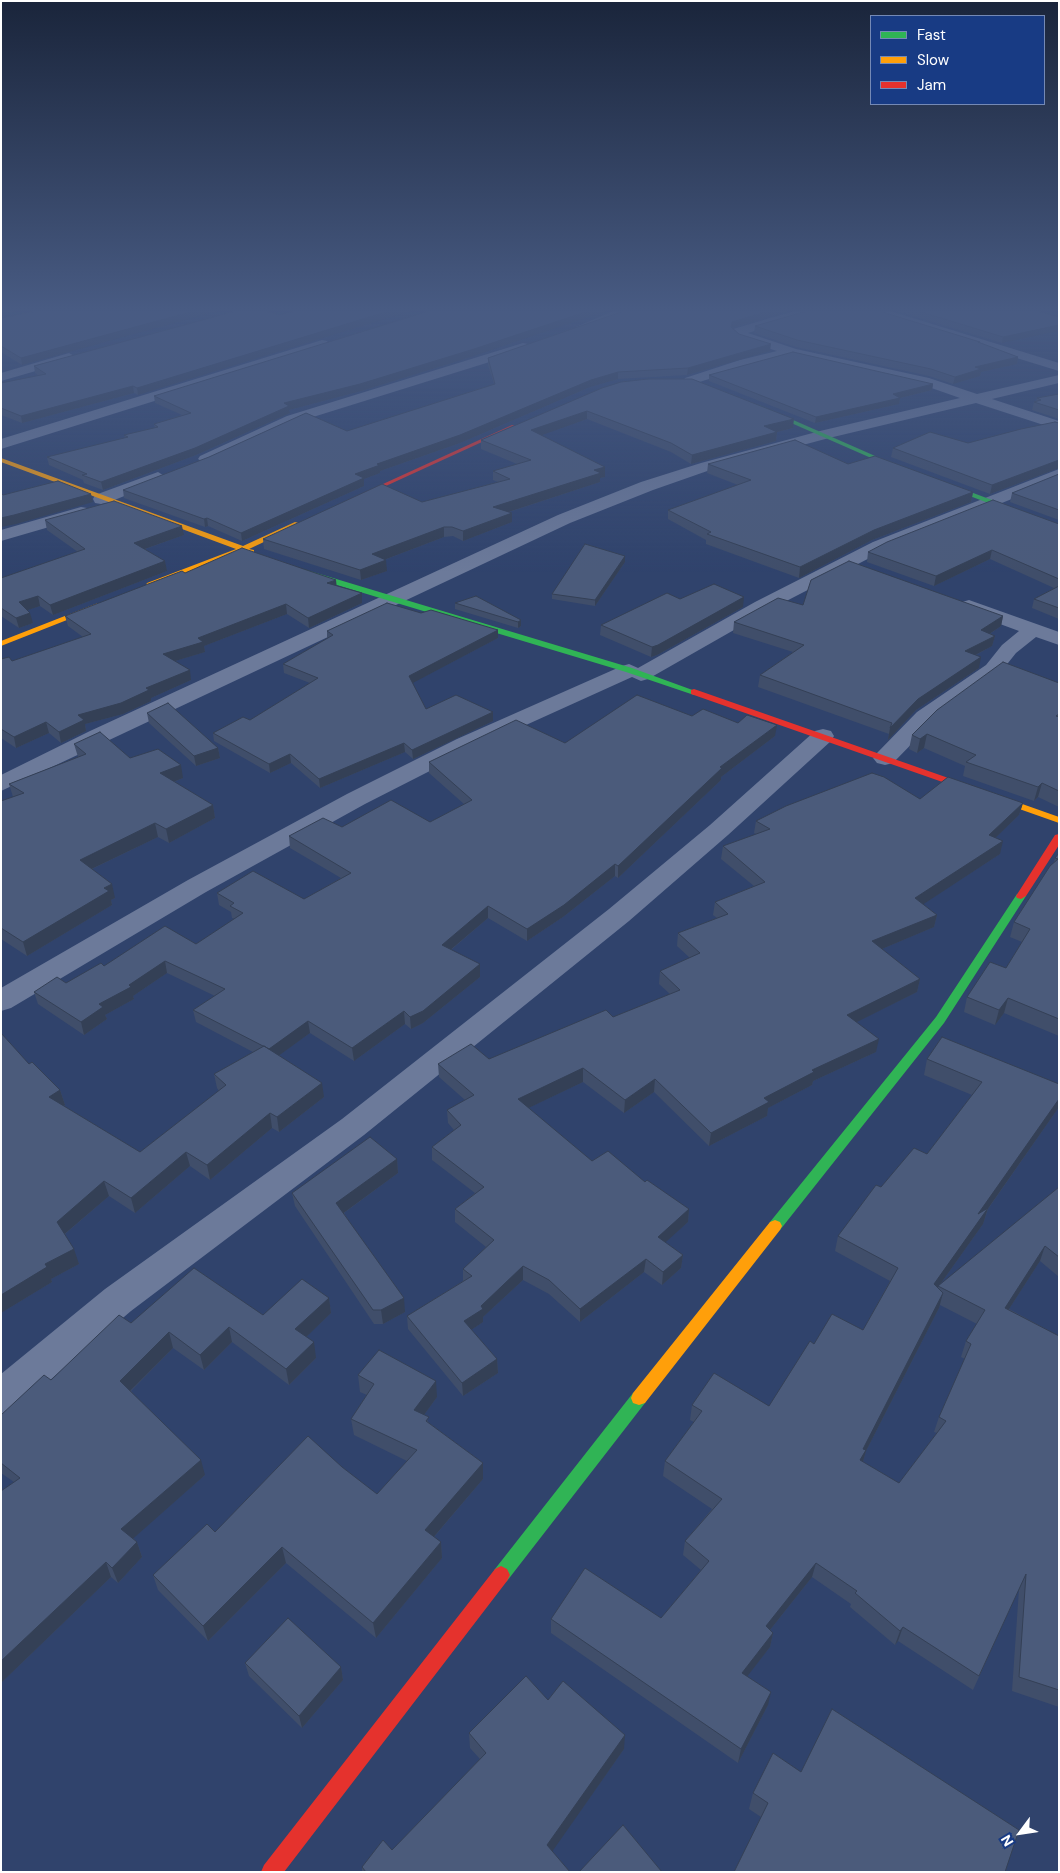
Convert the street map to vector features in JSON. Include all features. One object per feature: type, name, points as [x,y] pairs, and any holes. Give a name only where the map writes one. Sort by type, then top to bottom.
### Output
[{"type":"street","points":[[1,444],[148,398]]},
{"type":"street","points":[[194,464],[292,419],[358,398]]},
{"type":"street","points":[[1,784],[107,732],[564,519],[647,486],[707,466],[825,434],[978,399],[1059,426]]},
{"type":"street","points":[[747,403],[825,434],[880,460],[1059,528]]},
{"type":"street","points":[[340,505],[524,422]]},
{"type":"street","points":[[1,460],[107,501],[259,555]]},
{"type":"street","points":[[1,536],[107,501],[175,471]]},
{"type":"street","points":[[1,1002],[197,886],[356,799],[465,744],[635,673],[879,546],[1059,474]]},
{"type":"street","points":[[139,590],[243,549],[305,521]]},
{"type":"street","points":[[847,562],[873,572]]},
{"type":"street","points":[[292,567],[635,673],[823,736],[1059,820]]},
{"type":"street","points":[[1,644],[113,600]]},
{"type":"street","points":[[952,600],[1034,629],[1059,640]]},
{"type":"street","points":[[884,758],[926,717],[994,669],[1009,649],[1034,629]]},
{"type":"street","points":[[1,1398],[118,1300],[353,1127],[619,915],[719,830],[823,736]]},
{"type":"street","points":[[271,1872],[644,1391],[940,1020],[1059,837]]},
{"type":"building","points":[[1,398],[87,398],[21,416],[1,408]]},
{"type":"building","points":[[159,398],[302,398],[284,403],[289,406],[195,448],[101,482],[82,475],[87,474],[47,457],[128,437],[124,435],[158,427],[154,424],[191,413]]},
{"type":"building","points":[[450,398],[547,398],[460,435],[377,464],[380,465],[355,474],[364,478],[241,533],[207,518],[204,519],[123,490],[209,457],[306,413],[347,431]]},
{"type":"building","points":[[578,398],[741,398],[794,419],[764,426],[777,432],[692,455],[671,443],[587,411],[531,430],[605,467],[594,470],[601,473],[493,507],[512,513],[463,531],[452,527],[444,527],[372,554],[386,560],[360,570],[263,539],[382,484],[422,502],[510,479],[493,471],[531,460],[481,440]]},
{"type":"building","points":[[769,398],[898,398],[816,417]]},
{"type":"building","points":[[1038,398],[1059,398],[1059,410],[1034,402],[1041,400]]},
{"type":"building","points":[[1055,422],[1059,423],[1059,460],[992,485],[893,448],[930,432],[968,443]]},
{"type":"building","points":[[795,440],[848,464],[875,456],[973,492],[874,530],[800,567],[707,534],[711,532],[668,510],[751,480],[708,464]]},
{"type":"building","points":[[1059,474],[1059,510],[1012,493]]},
{"type":"building","points":[[58,481],[91,494],[1,518],[1,493],[3,495]]},
{"type":"building","points":[[993,500],[1059,524],[1059,579],[992,550],[936,576],[868,552],[887,542]]},
{"type":"building","points":[[114,501],[182,526],[134,543],[165,561],[50,605],[38,596],[19,602],[30,613],[16,618],[1,608],[1,578],[85,549],[45,520]]},
{"type":"building","points":[[585,544],[625,556],[595,600],[552,594]]},
{"type":"building","points":[[242,548],[336,580],[327,583],[362,593],[308,618],[286,604],[198,638],[203,642],[163,654],[190,670],[146,688],[149,690],[121,703],[78,715],[84,720],[59,732],[46,722],[14,737],[1,729],[1,659],[9,657],[12,661],[91,634],[65,616],[182,571],[185,573]]},
{"type":"building","points":[[849,561],[1003,616],[981,630],[995,636],[965,651],[981,657],[918,699],[890,728],[892,723],[760,675],[804,645],[734,622],[778,598],[803,605],[811,580]]},
{"type":"building","points":[[714,584],[744,597],[658,645],[652,647],[601,625],[667,593],[680,599]]},
{"type":"building","points":[[1059,586],[1059,608],[1034,599]]},
{"type":"building","points":[[476,596],[521,620],[518,622],[455,603]]},
{"type":"building","points":[[387,603],[421,613],[431,610],[498,630],[409,676],[426,709],[456,695],[493,712],[412,750],[404,743],[319,779],[290,754],[269,764],[213,733],[243,717],[250,720],[318,678],[283,664],[333,635],[327,631]]},
{"type":"building","points":[[1003,662],[1059,683],[1059,714],[1056,716],[1059,717],[1059,791],[1042,783],[1038,787],[966,762],[976,755],[927,734],[920,739],[912,735],[937,710]]},
{"type":"building","points":[[637,695],[692,716],[703,709],[738,723],[747,715],[777,725],[720,767],[722,768],[618,866],[615,864],[564,905],[527,929],[488,906],[442,945],[480,964],[423,1011],[410,1017],[404,1011],[352,1048],[308,1021],[269,1049],[193,1010],[225,989],[165,961],[129,985],[131,987],[99,1004],[103,1007],[81,1022],[34,992],[57,977],[66,983],[101,963],[104,966],[165,926],[196,944],[243,913],[230,906],[234,903],[217,893],[253,871],[304,899],[351,873],[289,836],[323,818],[342,827],[391,800],[430,822],[472,800],[429,762],[516,720],[565,743]]},
{"type":"building","points":[[168,703],[218,748],[194,756],[147,713]]},
{"type":"building","points":[[100,732],[130,758],[158,749],[181,765],[160,773],[213,805],[166,829],[155,823],[80,860],[112,884],[104,888],[109,891],[23,942],[1,928],[1,801],[24,793],[9,784],[86,754],[74,744]]},
{"type":"building","points":[[872,773],[884,777],[920,799],[948,777],[1023,803],[989,835],[1003,841],[915,898],[937,915],[872,941],[920,979],[847,1015],[879,1039],[812,1070],[814,1072],[764,1098],[769,1102],[711,1133],[655,1079],[625,1100],[583,1068],[518,1099],[592,1161],[608,1151],[645,1182],[647,1180],[689,1209],[658,1237],[683,1255],[663,1272],[646,1259],[580,1309],[549,1280],[523,1266],[481,1306],[483,1309],[464,1321],[497,1359],[462,1383],[407,1316],[472,1276],[463,1269],[494,1240],[455,1209],[484,1187],[432,1147],[461,1125],[447,1110],[474,1095],[438,1064],[471,1044],[489,1059],[606,1010],[613,1017],[680,990],[660,971],[700,953],[678,933],[728,914],[715,902],[765,882],[723,846],[770,829],[756,821],[786,806]]},
{"type":"building","points":[[1059,853],[1059,1019],[1008,998],[999,1010],[967,997],[990,962],[1006,968],[1030,929],[1014,922],[1050,866],[1058,859],[1055,858]]},
{"type":"building","points":[[1,1033],[29,1064],[32,1062],[60,1090],[49,1097],[140,1152],[226,1085],[214,1074],[264,1046],[322,1083],[277,1117],[270,1113],[207,1165],[186,1152],[131,1198],[104,1181],[57,1222],[74,1249],[45,1264],[47,1267],[1,1295]]},
{"type":"building","points":[[942,1037],[1059,1084],[1059,1099],[978,1214],[988,1208],[934,1284],[943,1293],[863,1449],[866,1450],[860,1460],[899,1483],[946,1421],[939,1417],[971,1344],[966,1341],[985,1310],[938,1286],[1059,1187],[1059,1257],[1045,1246],[1005,1308],[1059,1336],[1059,1690],[1019,1677],[1026,1574],[979,1676],[903,1627],[900,1631],[855,1593],[857,1591],[816,1563],[766,1626],[773,1633],[742,1673],[771,1692],[741,1749],[551,1619],[585,1568],[661,1618],[709,1561],[685,1541],[722,1499],[665,1461],[702,1411],[692,1405],[714,1373],[769,1406],[810,1341],[814,1344],[832,1314],[863,1330],[898,1268],[838,1236],[876,1185],[881,1187],[914,1148],[927,1154],[982,1082],[927,1059]]},
{"type":"building","points":[[370,1137],[397,1159],[336,1203],[404,1298],[381,1310],[373,1310],[292,1193]]},
{"type":"building","points":[[194,1268],[263,1315],[302,1279],[329,1298],[295,1329],[314,1342],[286,1369],[229,1327],[200,1355],[169,1332],[120,1381],[201,1460],[121,1529],[137,1542],[112,1568],[106,1562],[1,1661],[1,1491],[20,1478],[1,1463],[1,1415],[44,1375],[51,1380],[119,1315],[131,1323]]},
{"type":"building","points":[[379,1350],[436,1381],[414,1410],[429,1417],[426,1421],[483,1463],[425,1530],[441,1542],[373,1623],[282,1547],[203,1626],[153,1575],[207,1524],[215,1532],[308,1436],[342,1467],[377,1494],[417,1450],[351,1419],[374,1384],[358,1375]]},
{"type":"building","points":[[288,1618],[341,1667],[299,1716],[245,1663]]},
{"type":"building","points":[[526,1676],[548,1700],[563,1681],[625,1735],[547,1845],[570,1872],[366,1872],[362,1867],[383,1840],[392,1850],[486,1753],[469,1733]]},
{"type":"building","points":[[832,1709],[1019,1830],[1005,1872],[734,1872],[768,1803],[753,1793],[773,1753],[801,1772]]},
{"type":"building","points":[[623,1825],[662,1872],[579,1872]]},
{"type":"traffic: fast","points":[[759,407],[880,460],[1059,528]]},
{"type":"traffic: fast","points":[[300,571],[629,670],[694,692]]},
{"type":"traffic: fast","points":[[775,1226],[940,1020],[1021,896]]},
{"type":"traffic: fast","points":[[501,1575],[639,1398]]},
{"type":"traffic: slow","points":[[1,460],[251,552]]},
{"type":"traffic: slow","points":[[150,585],[243,549],[298,524]]},
{"type":"traffic: slow","points":[[1,644],[101,605]]},
{"type":"traffic: slow","points":[[994,797],[1059,820]]},
{"type":"traffic: slow","points":[[639,1398],[775,1226]]},
{"type":"traffic: jam","points":[[351,500],[514,426]]},
{"type":"traffic: jam","points":[[694,692],[994,797]]},
{"type":"traffic: jam","points":[[1021,896],[1059,837]]},
{"type":"traffic: jam","points":[[271,1872],[501,1575]]}]
